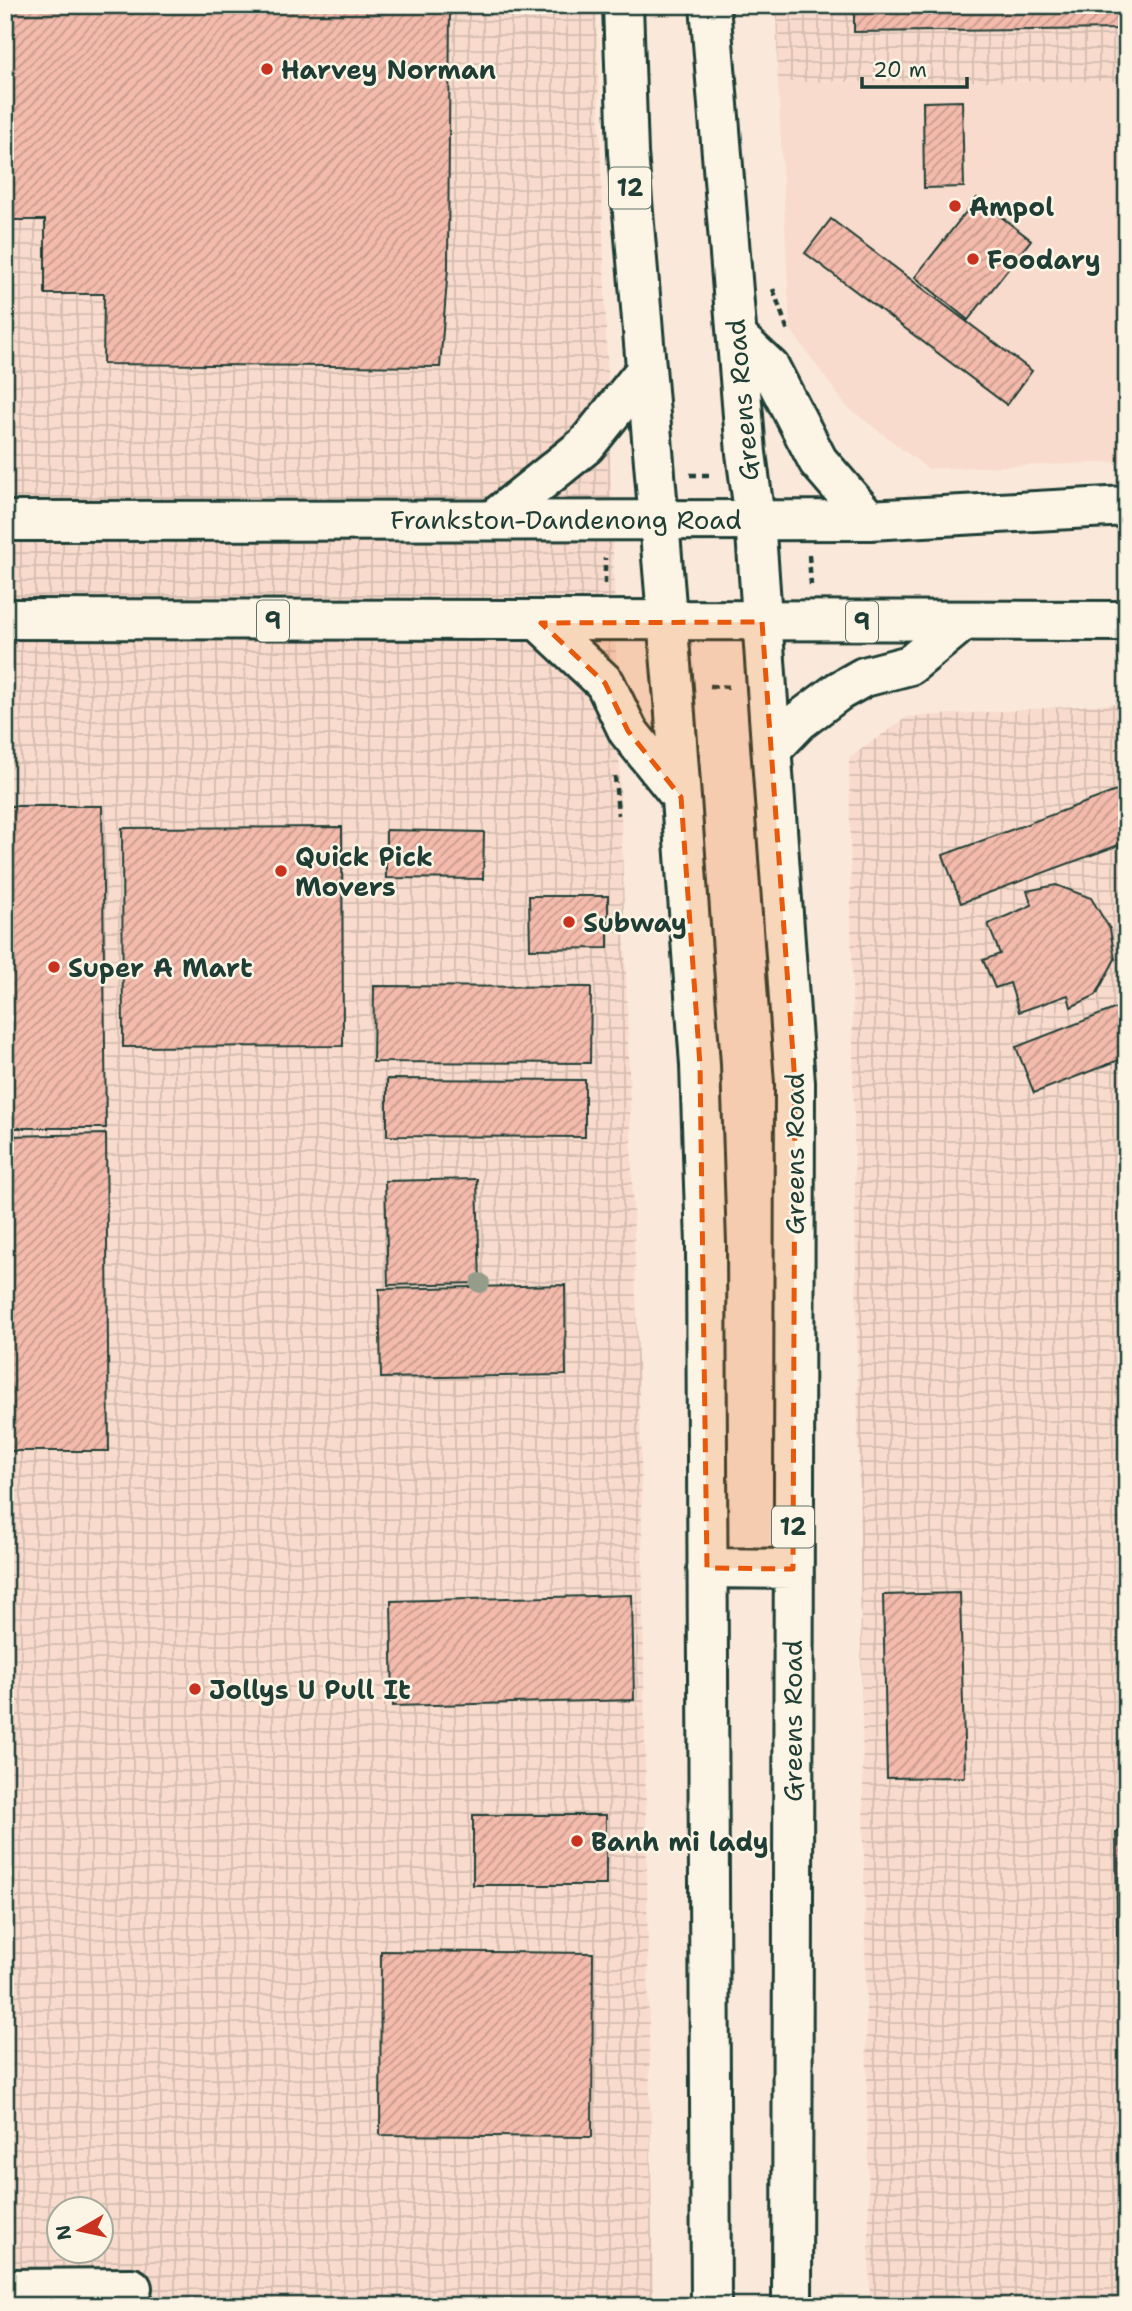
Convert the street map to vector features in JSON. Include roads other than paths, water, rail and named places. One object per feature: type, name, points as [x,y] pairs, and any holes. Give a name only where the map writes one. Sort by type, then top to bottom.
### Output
[{"type":"main road","name":"12","points":[[623,5],[628,153],[656,477],[700,1065],[706,1244],[711,2306]]},
{"type":"main road","name":"Greens Road","points":[[710,5],[748,473],[755,519],[794,1083],[792,2306]]},
{"type":"main road","points":[[737,337],[770,368],[818,461],[869,520]]},
{"type":"main road","points":[[493,520],[586,445],[618,401],[646,370]]},
{"type":"main road","name":"Frankston-Dandenong Road","points":[[5,521],[869,520],[1127,506]]},
{"type":"main road","name":"9","points":[[5,620],[541,623],[1127,621]]},
{"type":"main road","points":[[541,623],[606,682],[628,731],[681,797]]},
{"type":"main road","points":[[772,748],[799,720],[839,691],[864,677],[910,665],[961,623]]},
{"type":"main road","points":[[707,1568],[793,1569]]},
{"type":"main road","points":[[5,2289],[132,2288]]},
{"type":"place","name":"Harvey Norman","points":[[267,69]]},
{"type":"place","name":"Ampol","points":[[955,206]]},
{"type":"place","name":"Foodary","points":[[973,259]]},
{"type":"place","name":"Quick Pick Movers","points":[[281,871]]},
{"type":"place","name":"Subway","points":[[569,922]]},
{"type":"place","name":"Super A Mart","points":[[54,967]]},
{"type":"place","name":"Jollys U Pull It","points":[[195,1689]]},
{"type":"place","name":"Banh mi lady","points":[[577,1841]]}]
